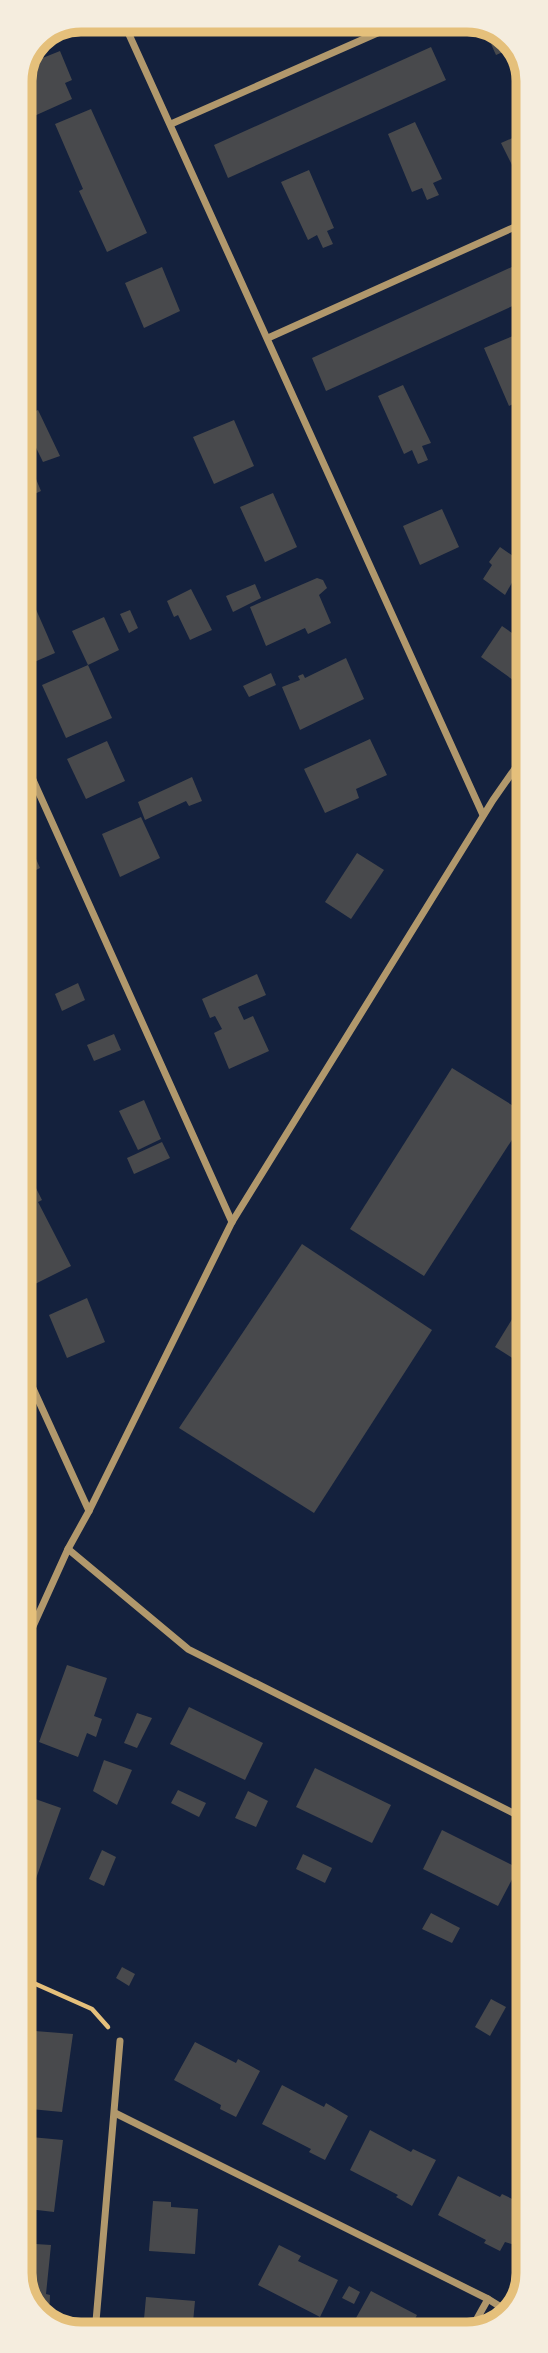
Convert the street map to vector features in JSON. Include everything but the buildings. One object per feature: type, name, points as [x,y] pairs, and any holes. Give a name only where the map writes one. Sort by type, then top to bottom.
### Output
[{"type":"street","points":[[128,32],[484,815]]},
{"type":"street","points":[[171,124],[380,32]]},
{"type":"street","points":[[268,338],[516,226]]},
{"type":"street","points":[[32,1628],[68,1549],[232,1222],[516,768]]},
{"type":"street","points":[[32,778],[232,1222]]},
{"type":"street","points":[[32,1386],[89,1511]]},
{"type":"street","points":[[68,1549],[188,1648],[516,1815]]},
{"type":"street","points":[[96,2321],[120,2041]]},
{"type":"street","points":[[115,2113],[502,2307]]},
{"type":"street","points":[[475,2321],[488,2299]]},
{"type":"path","points":[[32,1982],[92,2009],[120,2041]]}]
